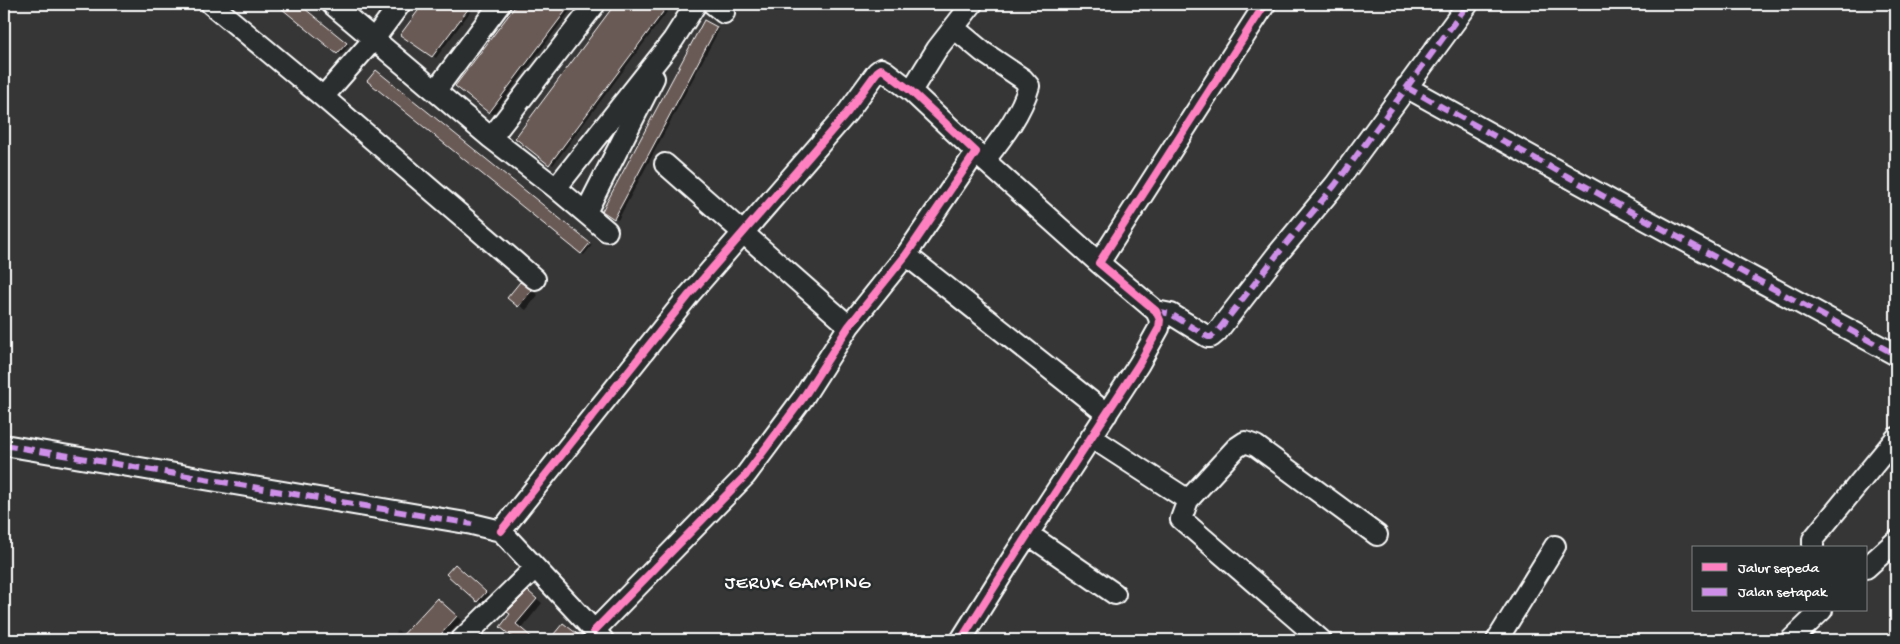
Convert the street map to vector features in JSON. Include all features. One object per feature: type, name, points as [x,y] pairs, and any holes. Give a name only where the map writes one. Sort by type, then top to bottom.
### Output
[{"type":"street","points":[[211,4],[323,97],[535,279]]},
{"type":"street","points":[[332,4],[491,138],[586,212],[607,231]]},
{"type":"street","points":[[323,97],[374,40],[400,4]]},
{"type":"street","points":[[436,90],[500,4]]},
{"type":"street","points":[[491,138],[595,4]]},
{"type":"street","points":[[556,188],[672,40],[696,4]]},
{"type":"street","points":[[910,91],[937,49],[972,4]]},
{"type":"street","points":[[1099,264],[1265,4]]},
{"type":"street","points":[[1156,311],[1171,314],[1202,335],[1211,337],[1335,185],[1468,4]]},
{"type":"street","points":[[4,446],[486,527],[530,573],[599,636],[745,476],[803,398],[849,326],[906,255],[980,156],[1005,134],[1029,86],[954,28]]},
{"type":"street","points":[[586,212],[672,40]]},
{"type":"street","points":[[486,527],[847,113],[881,69],[910,91],[1099,264],[1156,311],[1160,320],[1159,328],[1139,364],[961,640]]},
{"type":"street","points":[[1406,87],[1896,356]]},
{"type":"street","points":[[665,164],[849,326]]},
{"type":"street","points":[[906,255],[1107,414]]},
{"type":"street","points":[[1091,437],[1188,500]]},
{"type":"street","points":[[1813,546],[1813,539],[1896,438]]},
{"type":"street","points":[[1321,640],[1181,519],[1188,500],[1236,448],[1245,442],[1256,446],[1377,535]]},
{"type":"street","points":[[1028,534],[1116,594]]},
{"type":"street","points":[[1868,566],[1896,541]]},
{"type":"street","points":[[1497,640],[1555,546]]},
{"type":"street","points":[[461,640],[530,573]]},
{"type":"street","points":[[1791,640],[1820,612]]},
{"type":"building","points":[[276,4],[299,4],[347,43],[337,54]]},
{"type":"building","points":[[423,4],[441,4],[450,10],[454,4],[472,4],[432,57],[400,35]]},
{"type":"building","points":[[517,4],[571,4],[489,113],[455,86]]},
{"type":"building","points":[[615,4],[669,4],[549,165],[515,138]]},
{"type":"building","points":[[704,20],[717,27],[614,219],[602,211]]},
{"type":"building","points":[[376,70],[590,243],[581,254],[367,81]]},
{"type":"building","points":[[520,282],[532,290],[518,307],[507,298]]},
{"type":"building","points":[[455,564],[486,592],[477,602],[446,574]]},
{"type":"building","points":[[528,591],[537,599],[516,624],[535,640],[516,640],[500,627],[510,614],[507,612]]},
{"type":"building","points":[[437,598],[457,616],[436,640],[398,640]]},
{"type":"building","points":[[563,623],[585,640],[549,640]]},
{"type":"marked path","points":[[1156,311],[1171,314],[1208,337],[1217,332],[1276,256],[1335,185],[1468,4]]},
{"type":"marked path","points":[[1406,87],[1896,355]]},
{"type":"marked path","points":[[4,445],[472,524]]},
{"type":"cycle path","points":[[961,640],[1139,364],[1159,328],[1160,320],[1156,311],[1099,263],[1265,4]]},
{"type":"cycle path","points":[[501,531],[689,295],[847,113],[877,72],[881,69],[885,71],[911,91],[976,152],[906,255],[849,326],[803,398],[745,476],[594,631]]},
{"type":"district","name":"JERUK GAMPING","points":[[798,581]]}]
